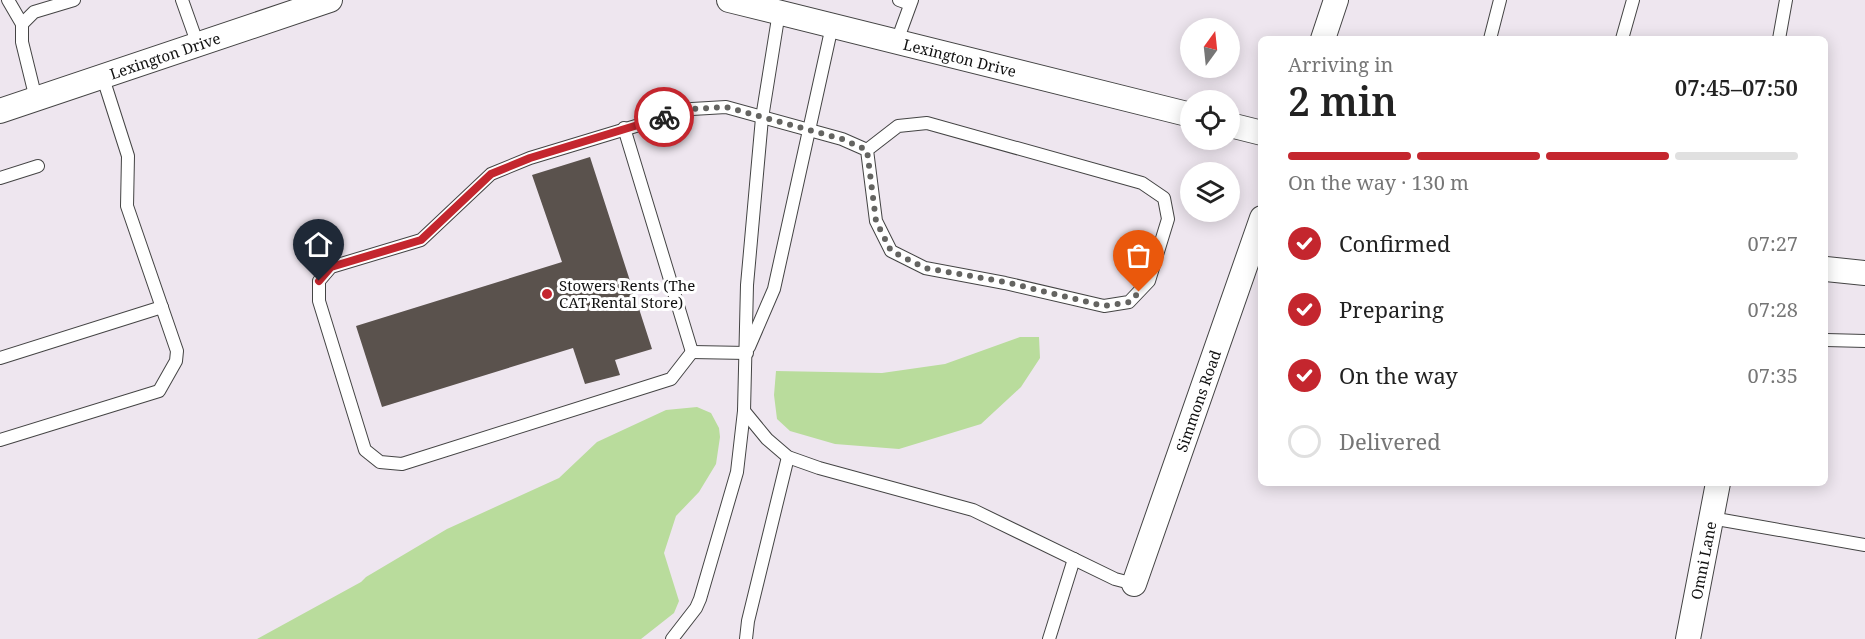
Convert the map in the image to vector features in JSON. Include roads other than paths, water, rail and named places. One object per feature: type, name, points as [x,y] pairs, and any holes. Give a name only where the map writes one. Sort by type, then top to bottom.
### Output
[{"type":"street","name":"Lexington Drive","points":[[0,111],[330,0]]},
{"type":"street","name":"Lexington Drive","points":[[729,0],[1180,112]]},
{"type":"street","points":[[1324,36],[1336,0]]},
{"type":"street","points":[[1240,128],[1258,132]]},
{"type":"street","name":"Simmons Road","points":[[1134,584],[1258,229]]},
{"type":"street","points":[[1828,269],[1865,273]]},
{"type":"street","name":"Omni Lane","points":[[1688,639],[1717,486]]},
{"type":"lane","points":[[8,0],[22,24],[22,42],[36,99]]},
{"type":"lane","points":[[22,24],[34,12],[74,0]]},
{"type":"lane","points":[[182,0],[198,45]]},
{"type":"lane","points":[[1491,36],[1500,0]]},
{"type":"lane","points":[[1623,36],[1633,0]]},
{"type":"lane","points":[[1780,36],[1786,0]]},
{"type":"lane","points":[[897,42],[907,1]]},
{"type":"lane","points":[[672,639],[696,608],[700,599],[737,472],[744,411],[747,285],[762,117],[779,12]]},
{"type":"lane","points":[[747,353],[774,289],[832,26]]},
{"type":"lane","points":[[0,440],[159,391],[176,361],[177,351],[127,206],[129,156],[102,78]]},
{"type":"lane","points":[[692,352],[671,379],[402,464],[380,462],[365,450],[319,301],[319,281],[331,267],[421,240],[491,174],[530,158],[692,109],[726,107],[842,139],[867,150]]},
{"type":"lane","points":[[927,123],[1142,183],[1164,198],[1168,219],[1149,282],[1130,302],[1104,306],[1005,282],[925,268],[891,251],[876,221],[867,150],[898,126],[927,123]]},
{"type":"lane","points":[[624,128],[692,352]]},
{"type":"lane","points":[[0,178],[38,166]]},
{"type":"lane","points":[[0,358],[162,307]]},
{"type":"lane","points":[[1828,340],[1865,341]]},
{"type":"lane","points":[[692,352],[747,353]]},
{"type":"lane","points":[[744,411],[766,439],[788,457],[819,468],[973,510],[1115,579],[1134,584]]},
{"type":"lane","points":[[746,639],[748,621],[788,457]]},
{"type":"lane","points":[[1711,518],[1865,545]]},
{"type":"lane","points":[[1049,639],[1074,559]]},
{"type":"place","name":"Stowers Rents (The CAT Rental Store)","points":[[547,294]]}]
